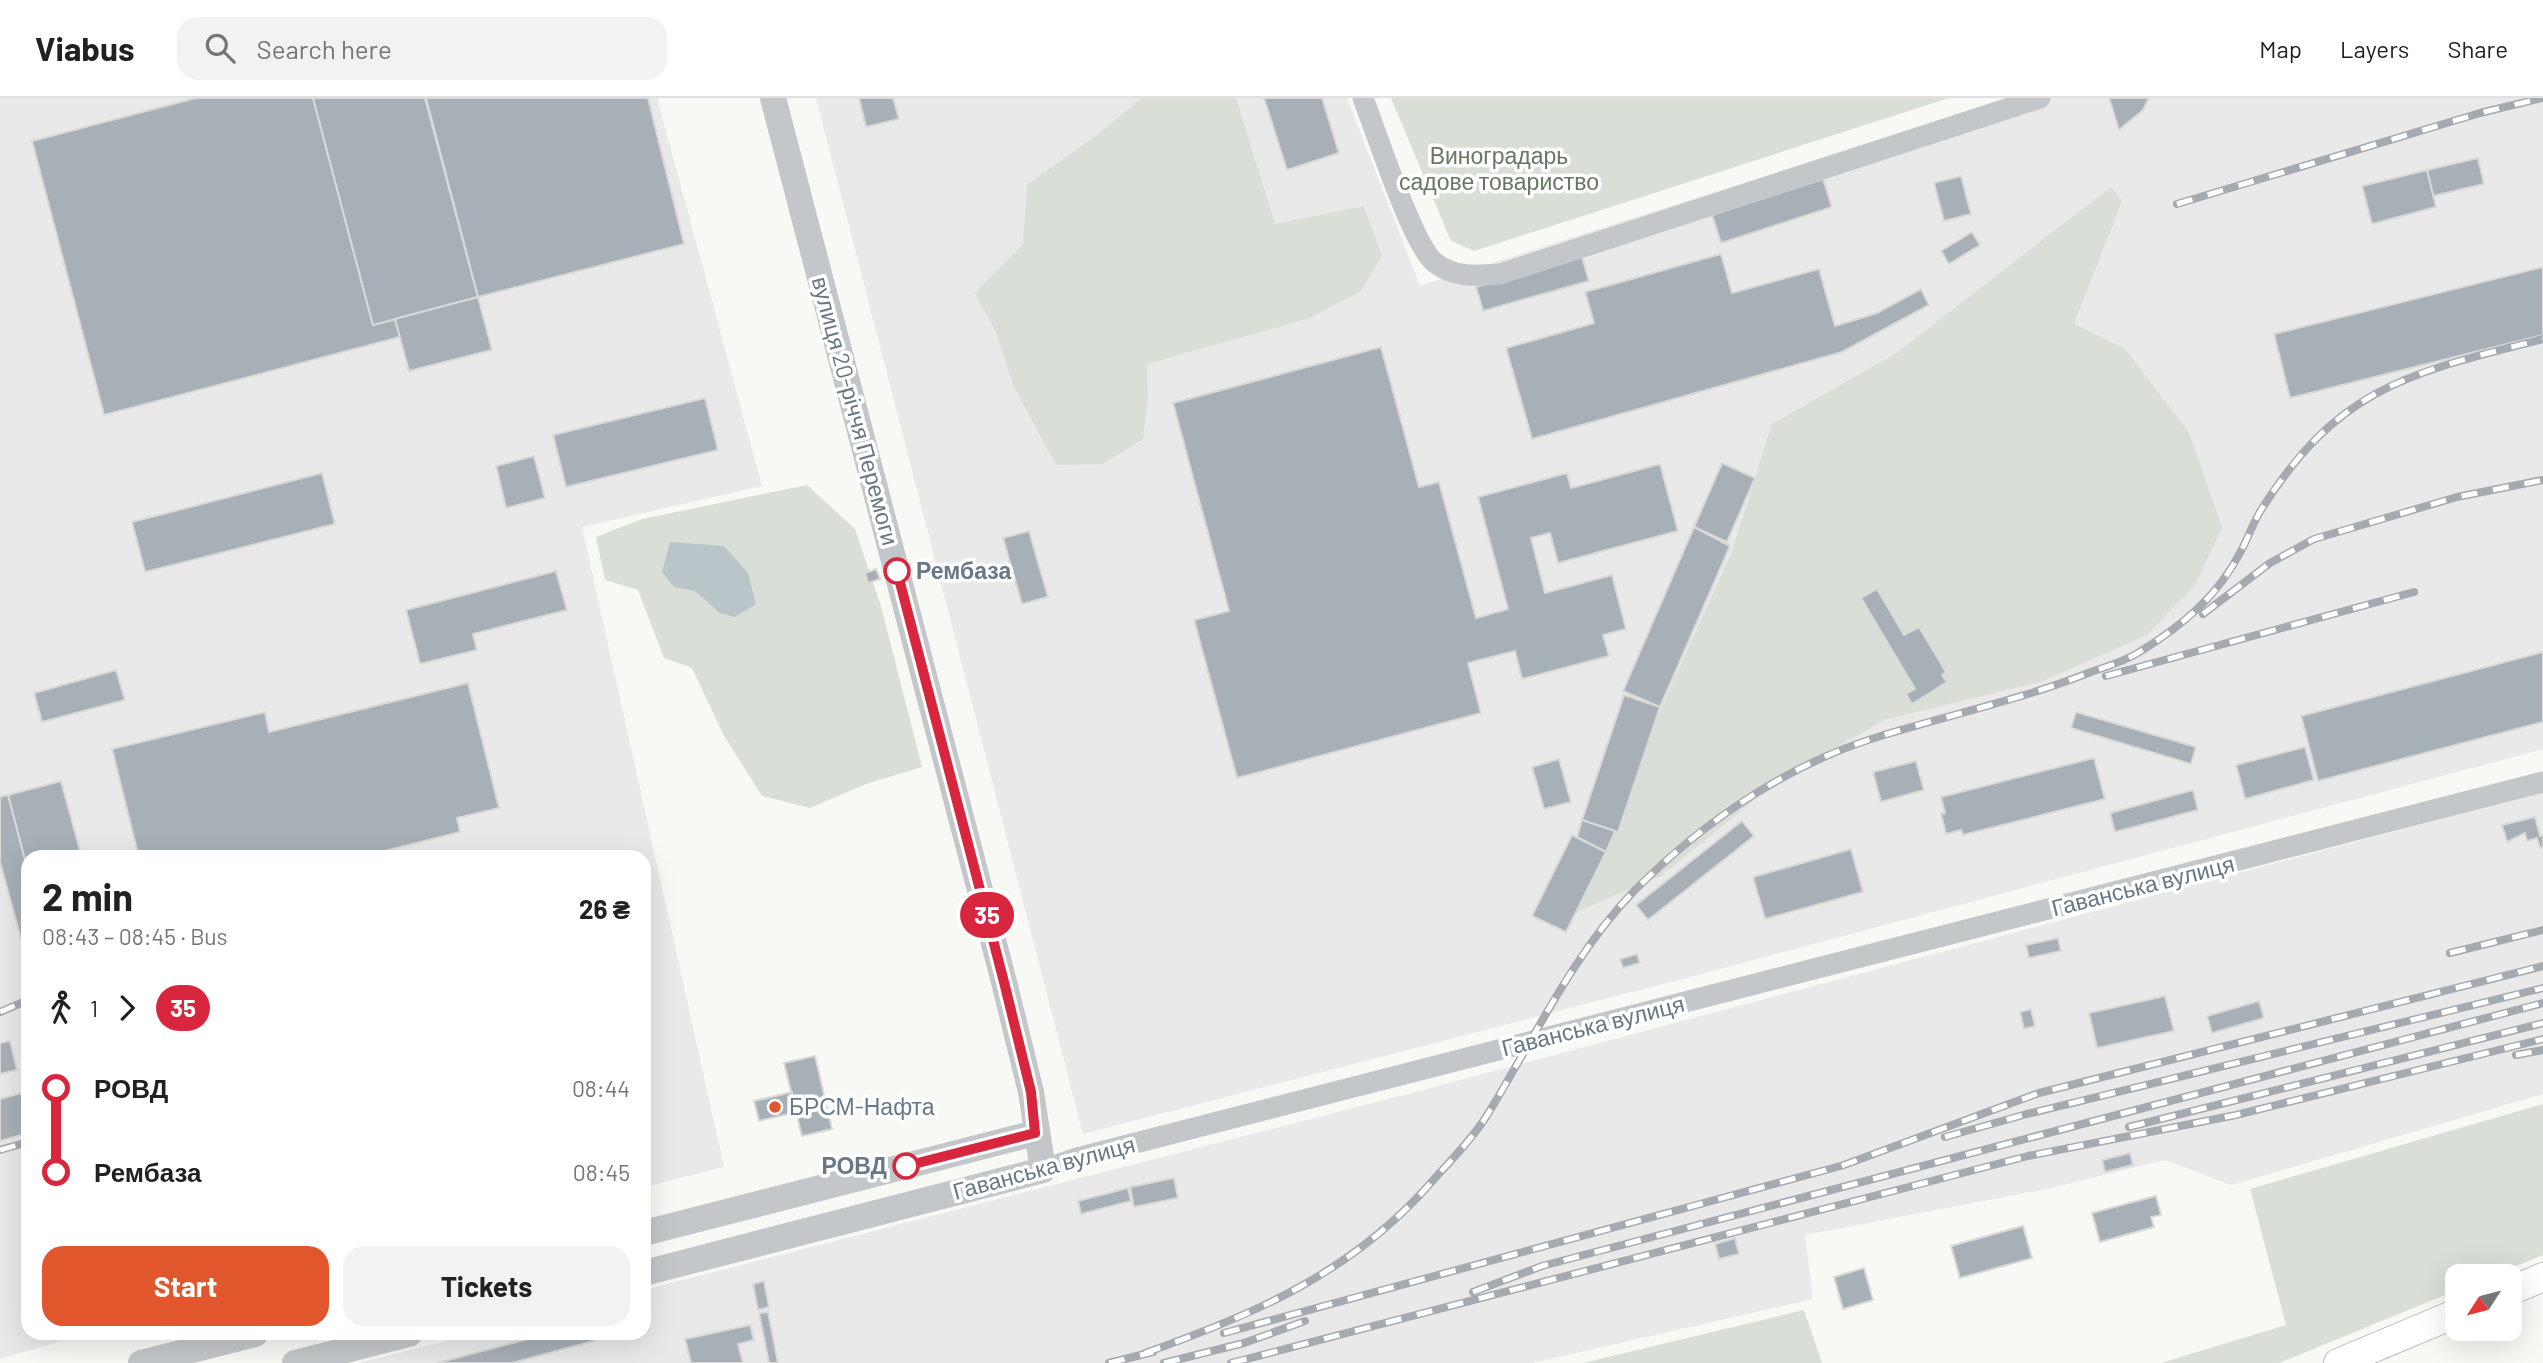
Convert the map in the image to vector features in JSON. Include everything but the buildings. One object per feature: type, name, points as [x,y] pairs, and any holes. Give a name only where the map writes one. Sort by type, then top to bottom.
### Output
[{"type":"main road","points":[[2522,1286],[2543,1277]]},
{"type":"main road","points":[[2338,1363],[2445,1318]]},
{"type":"street","name":"вулиця 20-річчя Перемоги","points":[[773,98],[1004,982],[1031,1092],[1035,1133],[1043,1170]]},
{"type":"street","points":[[1363,98],[1414,229],[1433,261],[1464,277],[1500,274],[2040,98]]},
{"type":"street","name":"Гаванська вулиця","points":[[651,1271],[1043,1170],[1077,1158],[2543,782]]},
{"type":"street","name":"Гаванська вулиця","points":[[651,1231],[1035,1133]]},
{"type":"street","points":[[141,1363],[231,1340]]},
{"type":"street","points":[[295,1363],[385,1340]]},
{"type":"shaded area","points":[[0,98],[657,98],[762,486],[582,527],[724,1167],[651,1185],[651,850],[21,850],[21,1340],[64,1340],[0,1359]]},
{"type":"shaded area","points":[[816,98],[1347,98],[1420,286],[2010,98],[2543,98],[2543,749],[1686,978],[1083,1134]]},
{"type":"shaded area","points":[[670,542],[724,546],[748,573],[756,604],[735,617],[720,613],[695,591],[674,587],[662,572]]},
{"type":"shaded area","points":[[2543,792],[2543,1094],[2231,1185],[2165,1160],[2046,1189],[1805,1235],[1813,1299],[1532,1363],[359,1363],[450,1340],[651,1340],[651,1288],[1408,1094]]},
{"type":"green space","points":[[1142,98],[1236,98],[1275,224],[1364,206],[1382,256],[1361,291],[1310,318],[1147,364],[1148,397],[1143,439],[1103,464],[1056,465],[1014,387],[996,332],[975,293],[1023,244],[1027,185],[1097,135]]},
{"type":"green space","name":"Виноградарь садове товариство","points":[[1391,98],[1949,98],[1474,251],[1451,241]]},
{"type":"green space","points":[[2111,187],[2122,201],[2074,324],[2124,348],[2189,432],[2222,528],[2195,585],[2147,635],[2043,681],[1884,720],[1779,780],[1661,876],[1576,912],[1659,713],[1732,551],[1772,424],[1895,354]]},
{"type":"green space","points":[[807,485],[855,529],[881,606],[922,767],[866,784],[810,808],[762,796],[723,734],[692,668],[664,658],[638,590],[605,580],[596,537],[642,519]]},
{"type":"green space","points":[[2543,1104],[2543,1255],[2521,1264],[2445,1264],[2445,1295],[2279,1363],[2161,1363],[2286,1325],[2250,1189]]},
{"type":"green space","points":[[1804,1310],[1822,1363],[1583,1363]]},
{"type":"railway","points":[[2177,204],[2480,113],[2542,98]]},
{"type":"railway","points":[[1145,1353],[1225,1323],[1298,1288],[1366,1244],[1398,1217],[1480,1126],[1572,971],[1612,916],[1661,865],[1719,818],[1782,778],[1849,747],[2040,690],[2135,655],[2185,620],[2210,596],[2232,567],[2255,520],[2290,468],[2319,436],[2349,410],[2416,375],[2543,339]]},
{"type":"railway","points":[[2203,614],[2270,563],[2314,539],[2457,497],[2543,480]]},
{"type":"railway","points":[[2106,676],[2414,592]]},
{"type":"railway","points":[[2450,953],[2543,930]]},
{"type":"railway","points":[[1224,1333],[1844,1165],[2039,1093],[2543,966]]},
{"type":"railway","points":[[1945,1137],[2027,1114],[2543,988]]},
{"type":"railway","points":[[0,1012],[21,1003]]},
{"type":"railway","points":[[1473,1292],[1542,1266],[2543,1003]]},
{"type":"railway","points":[[2129,1127],[2543,1023]]},
{"type":"railway","points":[[1231,1363],[2028,1156],[2236,1115],[2543,1039]]},
{"type":"railway","points":[[2516,1055],[2543,1050]]},
{"type":"railway","points":[[0,1150],[21,1144]]},
{"type":"railway","points":[[1164,1363],[1244,1343],[1305,1321]]},
{"type":"railway","points":[[1109,1363],[1153,1352]]},
{"type":"bus line","name":"35","points":[[897,571],[1004,982],[1031,1092],[1035,1133],[906,1166]]},
{"type":"place","name":"Рембаза","points":[[897,571]]},
{"type":"place","name":"БРСМ-Нафта","points":[[775,1107]]},
{"type":"place","name":"РОВД","points":[[906,1166]]}]
